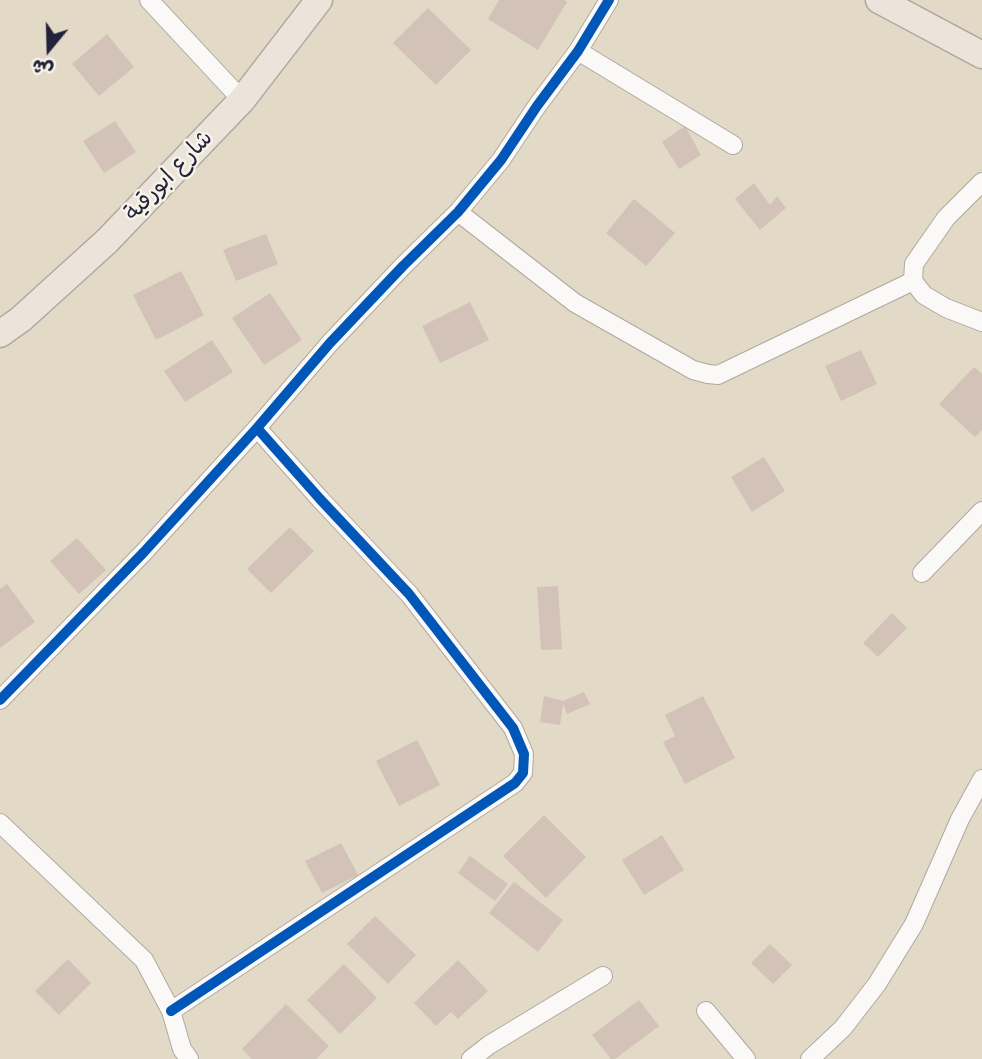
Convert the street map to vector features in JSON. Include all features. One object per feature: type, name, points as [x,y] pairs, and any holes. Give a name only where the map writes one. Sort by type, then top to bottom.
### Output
[{"type":"main road","name":"شارع ابورقية","points":[[0,334],[21,319],[107,241],[242,100],[319,0]]},
{"type":"main road","points":[[879,0],[982,55]]},
{"type":"street","points":[[149,0],[242,100]]},
{"type":"street","points":[[0,700],[144,552],[330,343],[458,212],[501,160],[578,51],[609,0]]},
{"type":"street","points":[[578,51],[733,145]]},
{"type":"street","points":[[982,182],[946,218],[914,264],[914,281],[924,295],[946,308],[982,322]]},
{"type":"street","points":[[458,212],[575,303],[693,370],[708,374],[718,375],[914,281]]},
{"type":"street","points":[[171,1010],[515,783],[523,773],[524,754],[513,728],[409,594],[257,428]]},
{"type":"street","points":[[922,573],[982,510]]},
{"type":"street","points":[[810,1059],[843,1028],[877,985],[914,924],[960,819],[982,779]]},
{"type":"street","points":[[0,823],[144,960],[171,1010],[182,1049],[189,1059]]},
{"type":"street","points":[[471,1059],[489,1045],[603,976]]},
{"type":"street","points":[[706,1011],[746,1059]]},
{"type":"building","points":[[499,0],[567,2],[538,50],[488,19]]},
{"type":"building","points":[[428,8],[471,50],[436,85],[393,43]]},
{"type":"building","points":[[107,34],[134,67],[99,96],[72,64]]},
{"type":"building","points":[[115,121],[136,152],[104,173],[83,141]]},
{"type":"building","points":[[685,126],[701,155],[679,169],[662,142]]},
{"type":"building","points":[[754,183],[770,205],[777,196],[786,208],[760,230],[735,199]]},
{"type":"building","points":[[634,199],[675,233],[646,266],[606,233]]},
{"type":"building","points":[[266,234],[278,264],[236,281],[223,250]]},
{"type":"building","points":[[181,271],[204,315],[156,340],[133,295]]},
{"type":"building","points":[[270,293],[302,340],[264,365],[232,318]]},
{"type":"building","points":[[470,302],[489,340],[440,363],[422,326]]},
{"type":"building","points":[[212,340],[233,372],[185,402],[164,371]]},
{"type":"building","points":[[861,350],[877,384],[841,401],[825,366]]},
{"type":"building","points":[[974,367],[982,374],[982,430],[975,437],[939,404]]},
{"type":"building","points":[[764,457],[785,491],[752,512],[731,477]]},
{"type":"building","points":[[290,527],[314,551],[271,593],[247,569]]},
{"type":"building","points":[[77,538],[106,570],[79,594],[50,561]]},
{"type":"building","points":[[7,584],[35,622],[0,648],[0,589]]},
{"type":"building","points":[[558,586],[562,649],[541,650],[537,587]]},
{"type":"building","points":[[892,613],[907,628],[878,657],[863,643]]},
{"type":"building","points":[[584,692],[590,704],[567,714],[563,704],[560,725],[540,722],[544,696],[563,701]]},
{"type":"building","points":[[703,696],[735,758],[685,784],[663,742],[675,736],[665,715]]},
{"type":"building","points":[[417,740],[440,785],[399,806],[376,761]]},
{"type":"building","points":[[544,815],[586,857],[546,898],[503,856]]},
{"type":"building","points":[[662,835],[684,870],[644,895],[622,860]]},
{"type":"building","points":[[341,843],[358,875],[322,893],[305,861]]},
{"type":"building","points":[[470,856],[508,884],[495,901],[458,873]]},
{"type":"building","points":[[514,882],[563,920],[538,952],[489,913]]},
{"type":"building","points":[[375,916],[416,955],[388,984],[347,944]]},
{"type":"building","points":[[770,944],[792,965],[773,984],[751,963]]},
{"type":"building","points":[[68,959],[91,983],[59,1015],[35,991]]},
{"type":"building","points":[[458,960],[488,991],[458,1019],[451,1012],[436,1026],[414,1003]]},
{"type":"building","points":[[344,964],[377,998],[340,1034],[307,1000]]},
{"type":"building","points":[[639,1000],[659,1026],[615,1059],[611,1059],[592,1035]]},
{"type":"building","points":[[286,1004],[329,1046],[316,1059],[252,1059],[242,1049]]},
{"type":"cycle path","points":[[0,700],[144,552],[330,343],[458,212],[501,160],[578,51],[609,0]]},
{"type":"cycle path","points":[[171,1011],[515,783],[523,773],[524,754],[513,728],[409,594],[257,428]]}]
